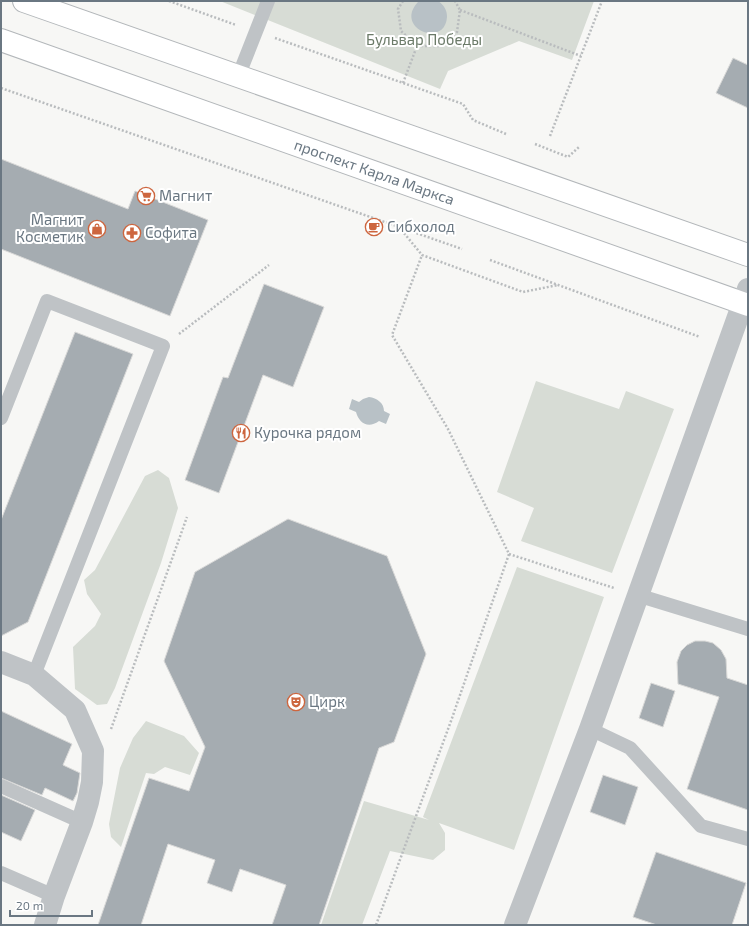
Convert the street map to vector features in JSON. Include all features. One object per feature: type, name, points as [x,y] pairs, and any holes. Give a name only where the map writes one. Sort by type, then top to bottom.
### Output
[{"type":"main road","points":[[24,1],[748,255]]},
{"type":"main road","name":"проспект Карла Маркса","points":[[1,40],[746,299]]},
{"type":"street","points":[[515,925],[590,729],[637,595],[746,299]]},
{"type":"street","points":[[13,669],[75,710],[93,752],[92,782],[82,822],[54,896],[45,925]]},
{"type":"lane","points":[[238,77],[268,1]]},
{"type":"lane","points":[[1,418],[47,300],[163,346],[13,669]]},
{"type":"lane","points":[[637,595],[748,629]]},
{"type":"lane","points":[[590,729],[630,748],[701,826],[748,839]]},
{"type":"lane","points":[[1,786],[82,822]]},
{"type":"lane","points":[[1,873],[54,896]]},
{"type":"path","points":[[169,1],[463,104],[473,120],[506,134]]},
{"type":"path","points":[[403,1],[398,9],[400,31],[418,46],[440,46],[457,32],[460,10],[455,1]]},
{"type":"path","points":[[550,136],[602,1]]},
{"type":"path","points":[[460,10],[581,56]]},
{"type":"path","points":[[403,83],[418,46]]},
{"type":"path","points":[[1,88],[462,249]]},
{"type":"path","points":[[535,144],[568,157],[579,147]]},
{"type":"path","points":[[398,227],[422,255],[523,292],[558,284]]},
{"type":"path","points":[[376,925],[452,721],[509,554],[448,429],[392,335],[422,255]]},
{"type":"path","points":[[490,260],[700,337]]},
{"type":"path","points":[[163,346],[269,265]]},
{"type":"path","points":[[110,731],[187,517]]},
{"type":"path","points":[[509,554],[637,595]]},
{"type":"green space","name":"Бульвар Победы","points":[[220,1],[594,1],[572,60],[519,41],[448,71],[440,89]]},
{"type":"green space","points":[[536,381],[619,409],[626,391],[674,409],[612,573],[521,541],[534,508],[497,492]]},
{"type":"green space","points":[[158,470],[169,478],[178,508],[161,563],[115,688],[107,704],[97,705],[75,689],[73,647],[95,626],[101,614],[87,594],[84,580],[95,570],[145,476]]},
{"type":"green space","points":[[517,567],[604,597],[514,850],[439,823],[445,833],[445,850],[433,860],[390,851],[362,925],[321,925],[364,801],[429,820],[423,817]]},
{"type":"green space","points":[[146,721],[184,736],[199,753],[190,775],[165,767],[154,774],[146,773],[121,847],[111,837],[109,824],[120,768],[133,738]]},
{"type":"shaded area","points":[[419,1],[438,1],[445,8],[447,17],[444,27],[438,32],[430,33],[422,31],[415,26],[412,19],[412,11]]},
{"type":"shaded area","points":[[369,397],[380,401],[384,411],[390,414],[386,424],[379,421],[371,425],[364,424],[357,416],[356,412],[349,409],[352,399],[359,402]]},
{"type":"building","points":[[733,58],[748,65],[748,108],[716,93]]},
{"type":"building","points":[[1,159],[128,209],[135,191],[208,220],[170,316],[1,249]]},
{"type":"building","points":[[264,284],[324,307],[293,387],[263,375],[219,493],[185,480],[223,377],[228,378]]},
{"type":"building","points":[[75,332],[133,354],[28,622],[1,636],[1,520]]},
{"type":"building","name":"Цирк","points":[[288,519],[387,556],[426,654],[394,742],[379,748],[319,925],[272,925],[286,885],[240,869],[232,892],[207,883],[215,860],[168,844],[141,925],[98,925],[149,778],[189,791],[205,747],[164,661],[195,572]]},
{"type":"building","points":[[695,641],[713,643],[721,650],[726,659],[727,678],[748,685],[748,810],[687,789],[719,697],[678,684],[677,662],[681,651],[687,645]]},
{"type":"building","points":[[651,683],[675,691],[663,727],[639,718]]},
{"type":"building","points":[[1,711],[72,744],[63,765],[80,773],[77,793],[73,801],[45,788],[42,795],[1,778]]},
{"type":"building","points":[[603,775],[638,787],[625,825],[590,812]]},
{"type":"building","points":[[1,795],[35,810],[21,841],[1,832]]},
{"type":"building","points":[[656,852],[746,883],[732,925],[657,925],[633,917]]},
{"type":"place","name":"Магнит","points":[[146,196]]},
{"type":"place","name":"Сибхолод","points":[[374,227]]},
{"type":"place","name":"Магнит Косметик","points":[[97,229]]},
{"type":"place","name":"Софита","points":[[132,233]]},
{"type":"place","name":"Курочка рядом","points":[[241,433]]},
{"type":"place","name":"Цирк","points":[[296,702]]}]
